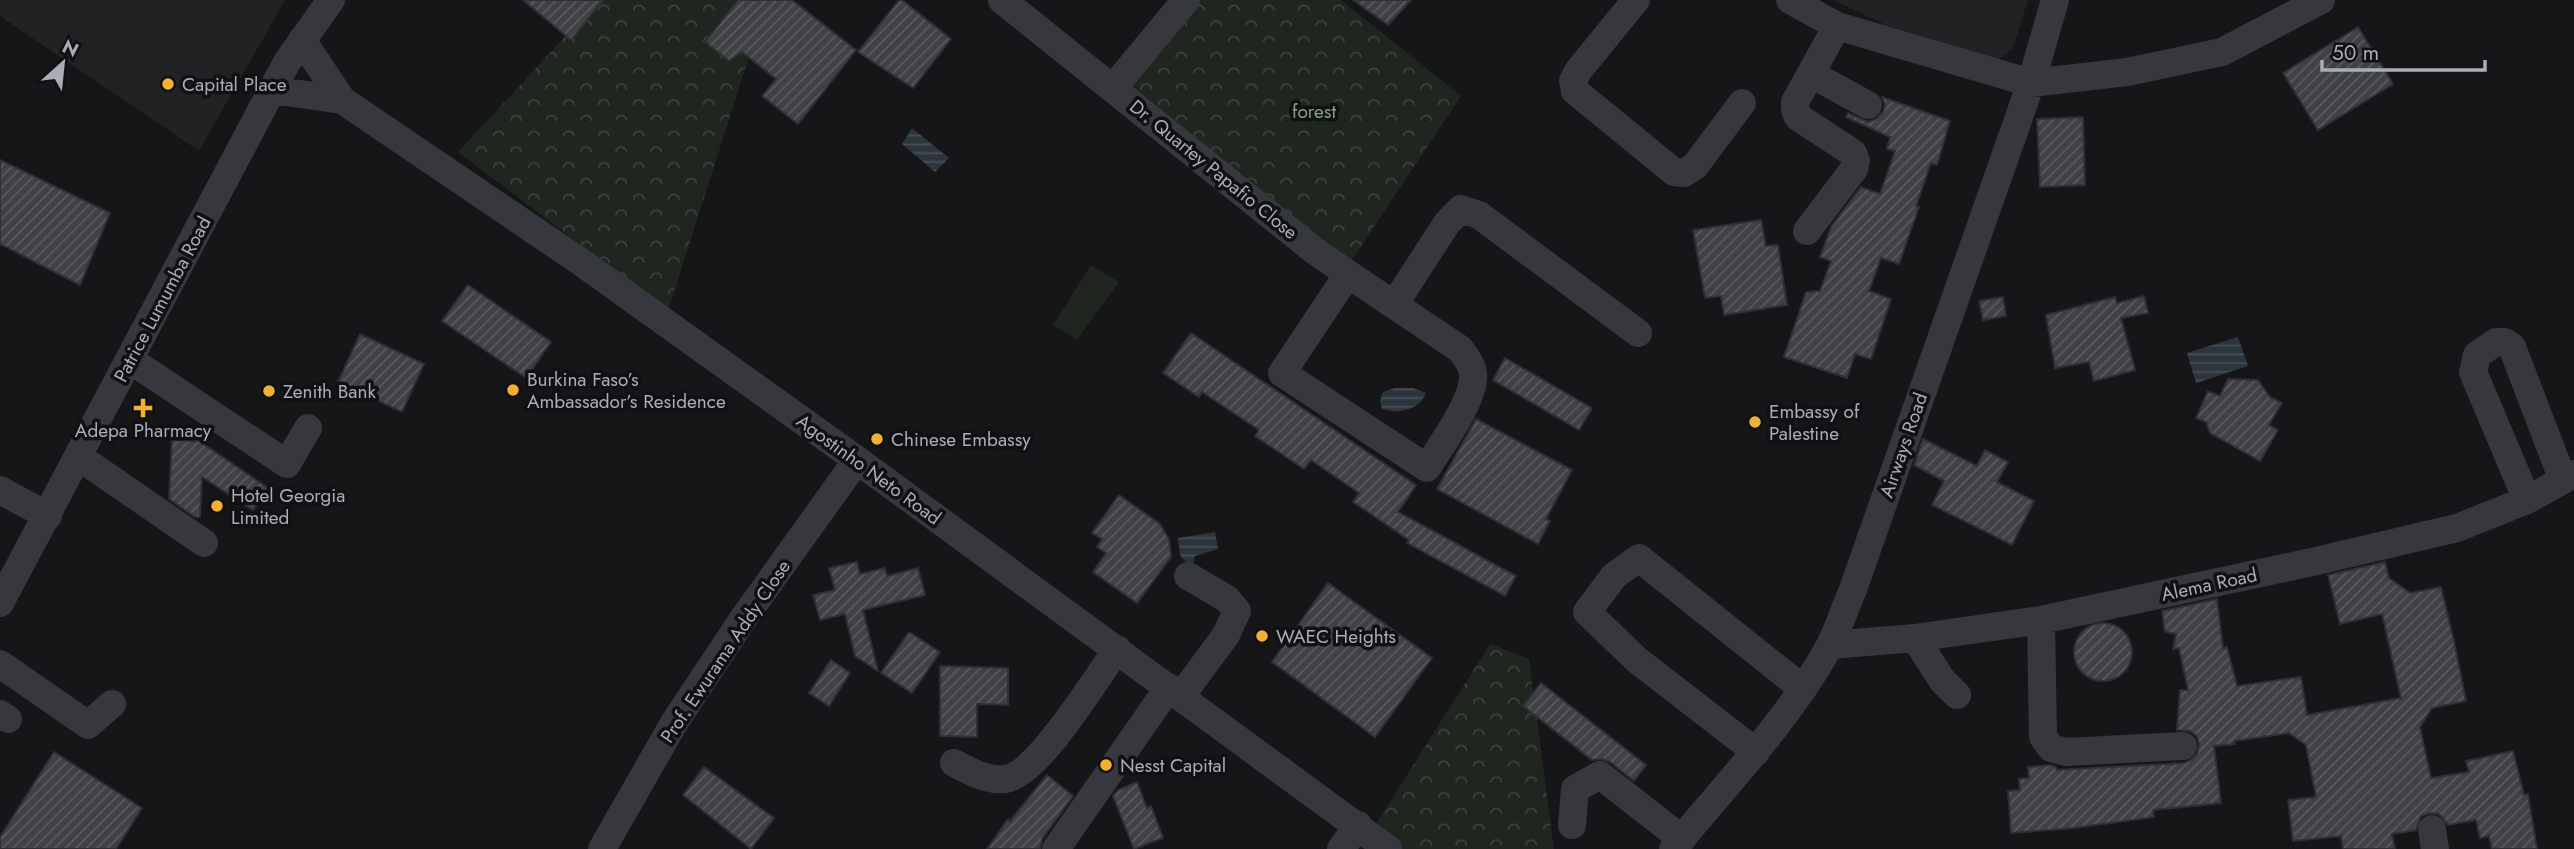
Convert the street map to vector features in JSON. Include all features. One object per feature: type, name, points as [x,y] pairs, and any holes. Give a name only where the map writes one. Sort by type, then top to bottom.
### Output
[{"type":"street","name":"Patrice Lumumba Road","points":[[0,603],[272,89],[331,0]]},
{"type":"street","name":"Dr. Quartey Papafio Close","points":[[1002,0],[1315,251],[1460,349],[1470,363],[1474,375],[1469,397],[1427,468],[1282,373],[1348,274]]},
{"type":"street","name":"Dr. Quartey Papafio Close","points":[[1113,88],[1186,0]]},
{"type":"street","points":[[1636,0],[1578,71],[1573,81],[1575,91],[1674,172],[1684,173],[1695,166],[1742,103]]},
{"type":"street","points":[[1790,0],[1837,26],[2031,83],[2127,72],[2222,52],[2287,8],[2321,0]]},
{"type":"street","name":"Airways Road","points":[[1678,844],[1756,752],[1803,689],[1830,645],[1852,592],[2031,83],[2055,0]]},
{"type":"street","points":[[1807,231],[1854,169],[1856,161],[1853,153],[1798,117],[1795,110],[1795,102],[1837,26]]},
{"type":"street","name":"Agostinho Neto Road","points":[[302,40],[342,100],[581,262],[1117,649],[1388,849]]},
{"type":"street","points":[[1811,74],[1868,105]]},
{"type":"street","name":"Agostinho Neto Road","points":[[272,89],[342,100]]},
{"type":"street","points":[[1394,305],[1447,223],[1461,209],[1479,215],[1638,333]]},
{"type":"street","points":[[2528,500],[2473,372],[2477,355],[2496,342],[2505,342],[2512,347],[2569,477]]},
{"type":"street","points":[[130,360],[287,464],[308,428]]},
{"type":"street","points":[[79,457],[204,543]]},
{"type":"street","name":"Prof. Ewurama Addy Close","points":[[602,849],[674,723],[743,619],[857,460]]},
{"type":"street","name":"Alema Road","points":[[1830,645],[1915,638],[2041,620],[2312,562],[2457,528],[2528,500],[2569,477]]},
{"type":"street","points":[[0,490],[48,516]]},
{"type":"street","points":[[1756,752],[1637,660],[1587,612],[1614,576],[1639,558],[1803,689]]},
{"type":"street","points":[[1056,849],[1175,692],[1226,635],[1237,611],[1227,599],[1188,576]]},
{"type":"street","points":[[2041,620],[2043,737],[2051,748],[2066,752],[2183,746]]},
{"type":"street","points":[[1915,638],[1933,662],[1942,680],[1957,695]]},
{"type":"street","points":[[954,763],[977,775],[1005,779],[1018,774],[1056,737],[1117,649]]},
{"type":"street","points":[[0,664],[88,725],[113,704]]},
{"type":"street","points":[[1572,825],[1575,789],[1600,775],[1651,812],[1678,844]]},
{"type":"street","points":[[1340,849],[1358,825]]},
{"type":"shaded area","name":"Capital Place","points":[[0,0],[285,0],[199,151],[0,16]]},
{"type":"shaded area","points":[[1833,0],[2028,0],[2013,48],[1999,60],[1888,26]]},
{"type":"shaded area","points":[[912,128],[949,158],[935,172],[902,144]]},
{"type":"shaded area","points":[[2238,337],[2248,366],[2196,383],[2187,353]]},
{"type":"shaded area","points":[[1395,388],[1413,388],[1426,393],[1419,404],[1408,410],[1382,409],[1380,401],[1383,392]]},
{"type":"shaded area","points":[[1215,532],[1218,549],[1195,556],[1193,563],[1188,565],[1180,555],[1178,538]]},
{"type":"green space","points":[[599,0],[767,0],[668,311],[458,152]]},
{"type":"green space","name":"forest","points":[[1191,0],[1341,0],[1461,96],[1346,269],[1118,86]]},
{"type":"green space","points":[[1091,265],[1119,282],[1077,340],[1053,325]]},
{"type":"green space","points":[[1490,644],[1529,659],[1554,849],[1403,849],[1374,827]]},
{"type":"building","points":[[523,0],[603,0],[571,40]]},
{"type":"building","points":[[738,0],[792,0],[856,50],[798,124],[762,96],[776,79],[742,52],[729,61],[705,42]]},
{"type":"building","points":[[899,0],[951,39],[913,88],[858,52]]},
{"type":"building","points":[[1353,0],[1411,0],[1388,25]]},
{"type":"building","points":[[2358,27],[2393,84],[2318,130],[2283,73]]},
{"type":"building","points":[[1882,97],[1950,121],[1937,165],[1931,163],[1899,264],[1881,258],[1869,291],[1891,299],[1871,359],[1855,354],[1847,378],[1784,357],[1806,292],[1820,291],[1831,261],[1820,257],[1831,227],[1861,187],[1880,194],[1895,151],[1887,149],[1890,137],[1846,117],[1848,113],[1868,122],[1876,119],[1883,112],[1885,105]]},
{"type":"building","points":[[2083,117],[2085,185],[2040,187],[2037,119]]},
{"type":"building","points":[[0,160],[110,213],[80,285],[0,244]]},
{"type":"building","points":[[1761,220],[1766,246],[1778,245],[1787,305],[1724,315],[1721,296],[1705,298],[1693,230]]},
{"type":"building","points":[[468,285],[551,342],[526,378],[442,321]]},
{"type":"building","points":[[2144,296],[2148,313],[2121,318],[2135,370],[2094,381],[2089,362],[2055,368],[2046,315],[2115,297],[2117,303]]},
{"type":"building","points":[[2003,297],[2006,316],[1983,320],[1979,301]]},
{"type":"building","points":[[1191,333],[1416,485],[1398,512],[1516,576],[1505,596],[1407,543],[1409,540],[1353,502],[1359,493],[1311,460],[1304,469],[1255,436],[1259,430],[1202,392],[1199,397],[1163,373]]},
{"type":"building","points":[[360,334],[424,364],[402,412],[338,382]]},
{"type":"building","points":[[1505,358],[1592,408],[1579,430],[1493,380]]},
{"type":"building","points":[[2228,379],[2258,380],[2270,397],[2282,403],[2269,425],[2278,430],[2260,461],[2210,433],[2206,422],[2196,418],[2208,391],[2220,396]]},
{"type":"building","points":[[1476,419],[1572,470],[1546,519],[1550,521],[1538,544],[1437,489]]},
{"type":"building","points":[[1923,439],[1977,466],[1985,450],[2008,462],[1997,482],[2034,501],[2012,545],[1932,505],[1944,481],[1914,465]]},
{"type":"building","points":[[172,440],[199,441],[268,488],[253,510],[202,477],[200,517],[195,517],[169,499]]},
{"type":"building","points":[[1119,495],[1160,524],[1169,539],[1171,557],[1137,603],[1093,572],[1106,553],[1097,547],[1102,539],[1092,533]]},
{"type":"building","points":[[857,562],[860,574],[885,568],[887,576],[918,568],[925,595],[863,610],[878,671],[855,656],[845,614],[820,620],[813,595],[835,590],[829,568]]},
{"type":"building","points":[[2385,562],[2389,578],[2410,593],[2441,587],[2454,641],[2466,701],[2432,708],[2420,727],[2431,778],[2469,772],[2466,761],[2513,751],[2524,795],[2528,794],[2537,849],[2492,849],[2489,836],[2480,838],[2476,820],[2448,825],[2439,814],[2430,813],[2421,816],[2416,830],[2392,834],[2395,849],[2343,849],[2341,836],[2293,841],[2288,800],[2316,797],[2306,745],[2289,733],[2214,746],[2221,803],[2153,810],[2154,817],[2011,833],[2008,791],[2020,790],[2019,779],[2029,778],[2028,767],[2050,765],[2057,770],[2184,763],[2197,754],[2197,736],[2190,731],[2177,730],[2180,690],[2188,690],[2179,648],[2173,649],[2176,634],[2165,632],[2162,611],[2217,599],[2223,648],[2227,647],[2237,686],[2301,677],[2307,715],[2401,698],[2382,614],[2340,624],[2328,575]]},
{"type":"building","points":[[1328,583],[1432,658],[1375,737],[1272,662]]},
{"type":"building","points":[[2103,623],[2119,628],[2127,636],[2132,652],[2127,668],[2119,676],[2103,681],[2087,676],[2079,668],[2074,652],[2079,636],[2087,628]]},
{"type":"building","points":[[909,632],[940,652],[912,693],[881,673]]},
{"type":"building","points":[[831,660],[850,673],[829,706],[809,693]]},
{"type":"building","points":[[940,666],[1008,668],[1008,705],[977,704],[977,737],[940,736]]},
{"type":"building","points":[[1541,683],[1646,765],[1634,781],[1610,762],[1592,760],[1523,706]]},
{"type":"building","points":[[54,752],[142,808],[116,849],[0,849],[0,837]]},
{"type":"building","points":[[704,767],[774,818],[751,849],[683,795]]},
{"type":"building","points":[[1047,775],[1073,796],[1042,839],[1040,849],[987,849],[1008,819],[1010,821]]},
{"type":"building","points":[[1137,782],[1147,808],[1151,806],[1163,838],[1134,849],[1113,796],[1118,790]]},
{"type":"place","name":"Capital Place","points":[[168,84]]},
{"type":"place","name":"Burkina Faso’s Ambassador’s Residence","points":[[513,390]]},
{"type":"place","name":"Zenith Bank","points":[[269,391]]},
{"type":"place","name":"Adepa Pharmacy","points":[[143,408]]},
{"type":"place","name":"Embassy of Palestine","points":[[1755,422]]},
{"type":"place","name":"Chinese Embassy","points":[[877,439]]},
{"type":"place","name":"Hotel Georgia Limited","points":[[217,506]]},
{"type":"place","name":"WAEC Heights","points":[[1262,636]]},
{"type":"place","name":"Nesst Capital","points":[[1106,765]]}]
